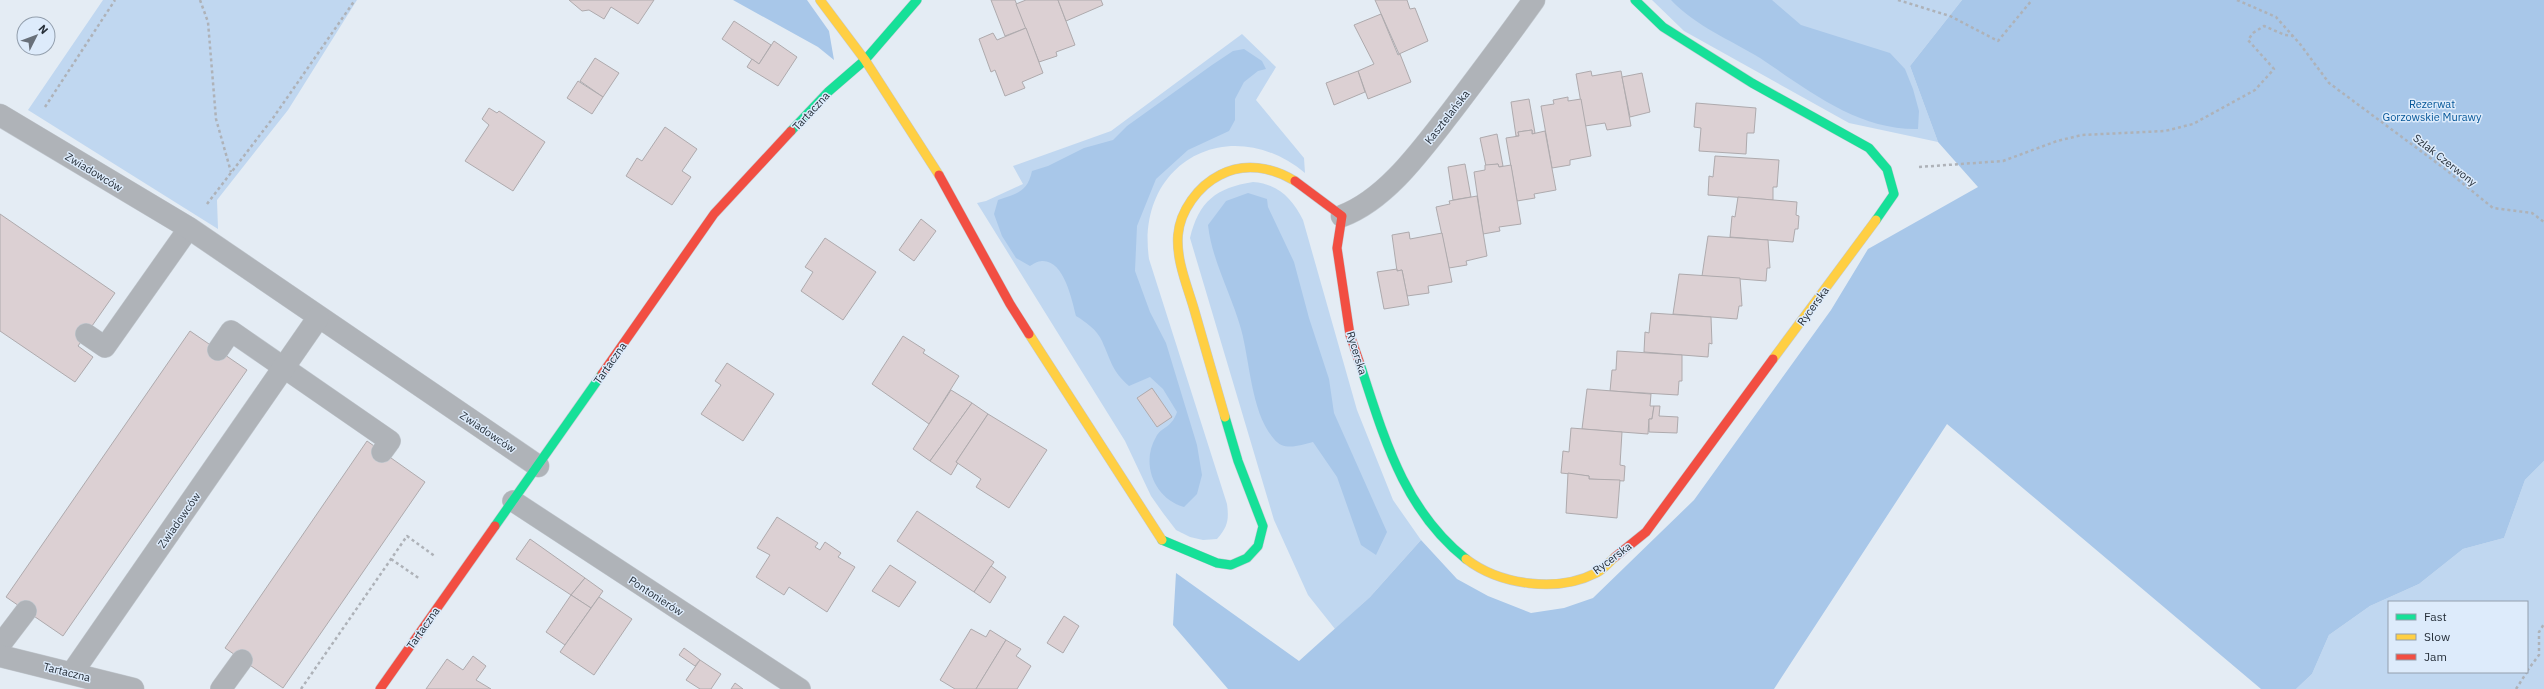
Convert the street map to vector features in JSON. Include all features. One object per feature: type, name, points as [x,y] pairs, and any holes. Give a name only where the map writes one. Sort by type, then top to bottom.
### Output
[{"type":"street","points":[[820,0],[865,60],[933,164],[1010,304],[1163,541],[1218,563],[1231,565],[1247,558],[1258,546],[1263,526],[1238,461],[1179,258],[1178,232],[1184,212],[1201,186],[1225,170],[1251,168],[1273,171],[1298,182],[1342,216]]},
{"type":"street","points":[[865,60],[917,0]]},
{"type":"street","name":"Kasztelańska","points":[[1342,216],[1358,210],[1373,199],[1419,152],[1489,64],[1534,0]]},
{"type":"street","points":[[1635,0],[1663,27],[1752,83],[1868,148],[1887,169]]},
{"type":"street","name":"Tartaczna","points":[[380,689],[714,214],[828,92],[865,60]]},
{"type":"street","name":"Zwiadowców","points":[[0,115],[188,228],[318,318],[538,466]]},
{"type":"street","name":"Rycerska","points":[[1342,216],[1337,248],[1350,335],[1386,443],[1410,495],[1444,542],[1472,563],[1506,580],[1558,584],[1596,573],[1646,532],[1884,210],[1894,194],[1887,169]]},
{"type":"street","name":"Zwiadowców","points":[[72,673],[318,318]]},
{"type":"street","name":"Tartaczna","points":[[0,656],[133,689]]},
{"type":"lane","points":[[86,334],[105,347],[188,228]]},
{"type":"lane","points":[[218,350],[231,331],[285,366],[390,440],[382,452]]},
{"type":"lane","name":"Pontonierów","points":[[513,501],[800,689]]},
{"type":"lane","points":[[0,645],[26,611]]},
{"type":"lane","points":[[221,689],[242,660]]},
{"type":"path","points":[[28,132],[115,0]]},
{"type":"path","points":[[200,0],[208,22],[216,119],[231,173]]},
{"type":"path","points":[[188,228],[273,118],[355,0]]},
{"type":"path","points":[[1898,0],[1950,16],[1998,41],[2032,0]]},
{"type":"path","name":"Szlak Czerwony","points":[[2237,0],[2276,17],[2293,36],[2329,83],[2445,169],[2493,208],[2532,213],[2544,222]]},
{"type":"path","points":[[1887,169],[2003,161],[2057,141],[2082,135],[2165,131],[2193,124],[2255,90],[2270,76],[2274,69],[2248,40],[2253,33],[2264,26],[2285,35],[2293,36]]},
{"type":"path","points":[[301,689],[406,536],[461,574]]},
{"type":"path","points":[[2528,671],[2539,655],[2539,632],[2544,624]]},
{"type":"path","points":[[2516,689],[2526,673]]},
{"type":"shaded area","points":[[103,0],[357,0],[288,110],[217,200],[218,229],[28,110]]},
{"type":"shaded area","points":[[1652,0],[1962,0],[1910,66],[1938,142],[1849,123],[1684,31]]},
{"type":"shaded area","points":[[1242,34],[1276,67],[1256,100],[1304,158],[1305,173],[1276,155],[1247,147],[1219,147],[1194,156],[1172,173],[1157,196],[1149,225],[1149,259],[1227,504],[1228,519],[1226,526],[1217,539],[1203,540],[1190,537],[1176,530],[1151,496],[1125,441],[977,203],[986,201],[1023,184],[1013,166],[1111,131]]},
{"type":"shaded area","points":[[1253,182],[1262,183],[1277,189],[1289,199],[1303,220],[1357,410],[1393,500],[1421,540],[1370,597],[1335,629],[1308,595],[1274,520],[1190,238],[1198,214],[1211,198],[1229,188]]},
{"type":"shaded area","points":[[2544,461],[2544,689],[2296,689],[2312,674],[2329,635],[2370,606],[2419,584],[2463,549],[2504,538],[2525,480]]},
{"type":"green space","points":[[733,0],[807,0],[829,31],[834,60],[818,47]]},
{"type":"green space","points":[[1671,0],[1772,0],[1801,25],[1890,53],[1905,69],[1913,89],[1919,111],[1918,129],[1896,128],[1874,123],[1834,106],[1796,83],[1760,58],[1702,25]]},
{"type":"green space","name":"Rezerwat Gorzowskie Murawy","points":[[1962,0],[2544,0],[2544,461],[2525,480],[2504,538],[2463,549],[2419,584],[2370,606],[2329,635],[2312,674],[2296,689],[2261,689],[1947,424],[1774,689],[1228,689],[1173,625],[1176,573],[1299,661],[1370,597],[1421,540],[1457,579],[1488,596],[1531,613],[1564,608],[1593,598],[1694,500],[1831,310],[1868,249],[1978,187],[1938,142],[1910,66]]},
{"type":"green space","points":[[1244,49],[1262,61],[1266,69],[1258,71],[1244,82],[1235,99],[1235,120],[1229,131],[1188,150],[1156,179],[1137,226],[1135,271],[1150,312],[1166,343],[1197,445],[1202,475],[1197,494],[1184,507],[1174,503],[1165,496],[1153,479],[1150,469],[1151,447],[1158,433],[1172,422],[1177,412],[1163,389],[1150,377],[1129,386],[1123,381],[1112,365],[1097,333],[1076,316],[1066,282],[1056,267],[1050,262],[1042,261],[1030,266],[1016,258],[1002,236],[994,214],[998,200],[1016,194],[1024,188],[1032,171],[1048,166],[1084,148],[1113,140],[1127,126],[1212,65],[1233,51]]},
{"type":"green space","points":[[1248,193],[1267,199],[1268,207],[1294,262],[1309,318],[1329,379],[1334,413],[1387,532],[1376,555],[1361,545],[1337,477],[1313,442],[1298,446],[1287,446],[1278,443],[1266,428],[1260,415],[1252,386],[1241,329],[1213,251],[1208,225],[1226,201]]},
{"type":"building","points":[[569,0],[654,0],[638,24],[611,7],[604,19],[589,10],[582,11]]},
{"type":"building","points":[[991,0],[1015,0],[1026,28],[1005,36]]},
{"type":"building","points":[[1026,0],[1058,0],[1075,45],[1056,52],[1057,56],[1039,62],[1016,4]]},
{"type":"building","points":[[1058,0],[1101,0],[1103,5],[1066,21]]},
{"type":"building","points":[[1375,0],[1407,0],[1410,9],[1415,8],[1428,41],[1399,54]]},
{"type":"building","points":[[1381,14],[1398,55],[1400,54],[1411,82],[1368,99],[1358,71],[1374,64],[1354,25]]},
{"type":"building","points":[[734,21],[771,45],[759,64],[722,39]]},
{"type":"building","points":[[1026,28],[1043,73],[1022,82],[1025,88],[1005,96],[995,70],[991,72],[979,39],[993,33],[997,40]]},
{"type":"building","points":[[774,41],[797,57],[778,86],[747,67],[752,59],[759,64]]},
{"type":"building","points":[[595,58],[619,73],[603,97],[580,81]]},
{"type":"building","points":[[1358,71],[1365,92],[1334,105],[1326,83]]},
{"type":"building","points":[[1591,71],[1592,76],[1621,71],[1631,126],[1607,130],[1605,123],[1585,126],[1576,74]]},
{"type":"building","points":[[1642,73],[1650,112],[1630,117],[1622,77]]},
{"type":"building","points":[[578,81],[603,97],[592,114],[567,98]]},
{"type":"building","points":[[1568,97],[1568,101],[1581,99],[1591,156],[1570,160],[1570,165],[1552,168],[1541,106],[1554,104],[1553,100]]},
{"type":"building","points":[[1529,99],[1535,133],[1532,134],[1532,130],[1518,132],[1519,136],[1516,136],[1511,102]]},
{"type":"building","points":[[1696,103],[1756,108],[1754,133],[1747,133],[1746,154],[1699,151],[1701,128],[1694,127]]},
{"type":"building","points":[[489,108],[497,113],[499,111],[545,142],[513,191],[465,161],[489,125],[482,119]]},
{"type":"building","points":[[665,127],[697,149],[682,171],[691,177],[672,205],[626,176],[637,158],[642,161]]},
{"type":"building","points":[[1532,130],[1532,134],[1545,131],[1556,190],[1534,194],[1535,198],[1517,201],[1506,138],[1519,136],[1518,132]]},
{"type":"building","points":[[1497,134],[1503,166],[1499,167],[1498,164],[1486,166],[1480,138]]},
{"type":"building","points":[[1715,156],[1779,160],[1777,187],[1773,187],[1773,200],[1708,195],[1709,176],[1713,177]]},
{"type":"building","points":[[1465,164],[1471,197],[1453,200],[1448,167]]},
{"type":"building","points":[[1498,164],[1499,167],[1511,165],[1521,224],[1499,227],[1500,231],[1483,234],[1474,172],[1485,170],[1485,165]]},
{"type":"building","points":[[1477,196],[1487,256],[1466,261],[1467,265],[1449,268],[1436,207],[1450,204],[1449,201]]},
{"type":"building","points":[[1738,197],[1797,202],[1796,215],[1799,216],[1798,229],[1795,229],[1793,242],[1730,237],[1732,216],[1735,217]]},
{"type":"building","points":[[0,214],[115,293],[78,346],[93,357],[75,382],[0,331]]},
{"type":"building","points":[[921,219],[936,231],[914,261],[899,250]]},
{"type":"building","points":[[1409,232],[1410,239],[1442,233],[1452,282],[1428,286],[1429,293],[1407,296],[1402,270],[1397,271],[1392,235]]},
{"type":"building","points":[[1708,236],[1768,240],[1770,268],[1767,268],[1766,281],[1702,276]]},
{"type":"building","points":[[825,238],[876,272],[843,320],[801,291],[813,272],[805,267]]},
{"type":"building","points":[[1397,269],[1397,271],[1402,270],[1409,305],[1384,309],[1377,272]]},
{"type":"building","points":[[1679,274],[1740,278],[1742,306],[1739,306],[1737,319],[1673,314]]},
{"type":"building","points":[[1651,313],[1711,317],[1712,344],[1709,343],[1708,357],[1644,352],[1645,332],[1649,333]]},
{"type":"building","points":[[190,331],[247,370],[63,636],[6,597]]},
{"type":"building","points":[[903,336],[925,350],[923,353],[959,376],[929,424],[872,384]]},
{"type":"building","points":[[1617,351],[1682,355],[1682,381],[1679,381],[1678,395],[1610,391],[1612,370],[1616,370]]},
{"type":"building","points":[[727,363],[774,394],[743,441],[701,414],[721,385],[715,381]]},
{"type":"building","points":[[1152,388],[1172,417],[1157,427],[1137,398]]},
{"type":"building","points":[[1587,389],[1651,394],[1650,406],[1654,406],[1652,419],[1649,419],[1648,434],[1582,429]]},
{"type":"building","points":[[951,390],[972,403],[930,461],[913,449]]},
{"type":"building","points":[[972,403],[988,414],[956,462],[958,463],[951,475],[930,461]]},
{"type":"building","points":[[1654,406],[1660,406],[1659,416],[1678,417],[1677,433],[1649,432],[1649,419],[1652,419]]},
{"type":"building","points":[[988,414],[1047,450],[1009,508],[976,487],[981,479],[956,462]]},
{"type":"building","points":[[1571,428],[1622,432],[1620,465],[1625,466],[1624,481],[1589,479],[1589,476],[1561,473],[1563,451],[1569,452]]},
{"type":"building","points":[[367,441],[425,482],[283,688],[225,648]]},
{"type":"building","points":[[1568,473],[1589,476],[1589,479],[1620,480],[1617,518],[1566,513]]},
{"type":"building","points":[[917,511],[994,562],[974,592],[897,541]]},
{"type":"building","points":[[777,517],[818,543],[815,547],[820,550],[825,542],[841,553],[838,557],[855,567],[827,612],[789,587],[784,595],[756,577],[770,555],[757,548]]},
{"type":"building","points":[[530,539],[585,578],[571,595],[516,559]]},
{"type":"building","points":[[890,565],[916,582],[899,607],[872,591]]},
{"type":"building","points":[[991,566],[1006,577],[990,603],[974,592]]},
{"type":"building","points":[[585,578],[603,591],[591,608],[571,595]]},
{"type":"building","points":[[571,595],[591,608],[565,645],[546,632]]},
{"type":"building","points":[[599,597],[632,619],[594,675],[560,652]]},
{"type":"building","points":[[1064,616],[1079,626],[1063,653],[1047,643]]},
{"type":"building","points":[[971,629],[986,637],[990,630],[1006,640],[976,689],[955,689],[940,680]]},
{"type":"building","points":[[1006,640],[1021,649],[1016,656],[1031,666],[1017,689],[976,689]]},
{"type":"building","points":[[684,648],[700,660],[695,666],[679,655]]},
{"type":"building","points":[[473,656],[486,666],[476,680],[491,689],[426,689],[447,659],[463,670]]},
{"type":"building","points":[[700,660],[721,674],[711,689],[700,689],[686,680]]},
{"type":"building","points":[[735,683],[743,689],[731,689]]},
{"type":"traffic: fast","points":[[791,131],[828,92],[865,60],[917,0]]},
{"type":"traffic: fast","points":[[1635,0],[1663,27],[1752,83],[1869,148],[1887,169],[1894,194],[1876,220]]},
{"type":"traffic: fast","points":[[1360,364],[1387,445],[1411,495],[1426,518],[1444,539],[1466,559]]},
{"type":"traffic: fast","points":[[495,526],[602,374]]},
{"type":"traffic: fast","points":[[1162,540],[1217,563],[1231,565],[1247,558],[1258,546],[1263,526],[1238,461],[1225,417]]},
{"type":"traffic: slow","points":[[820,0],[865,60],[939,175]]},
{"type":"traffic: slow","points":[[1225,417],[1180,263],[1178,244],[1179,226],[1186,208],[1198,192],[1212,180],[1229,171],[1248,167],[1258,168],[1277,172],[1295,181]]},
{"type":"traffic: slow","points":[[1773,359],[1876,220]]},
{"type":"traffic: slow","points":[[1029,334],[1162,540]]},
{"type":"traffic: slow","points":[[1466,559],[1495,575],[1529,583],[1547,584],[1564,583],[1581,579],[1599,572],[1615,557]]},
{"type":"traffic: jam","points":[[602,374],[714,214],[791,131]]},
{"type":"traffic: jam","points":[[939,175],[1010,304],[1029,334]]},
{"type":"traffic: jam","points":[[1295,181],[1342,216],[1337,248],[1350,335],[1360,364]]},
{"type":"traffic: jam","points":[[1615,557],[1646,532],[1773,359]]},
{"type":"traffic: jam","points":[[380,689],[495,526]]}]
